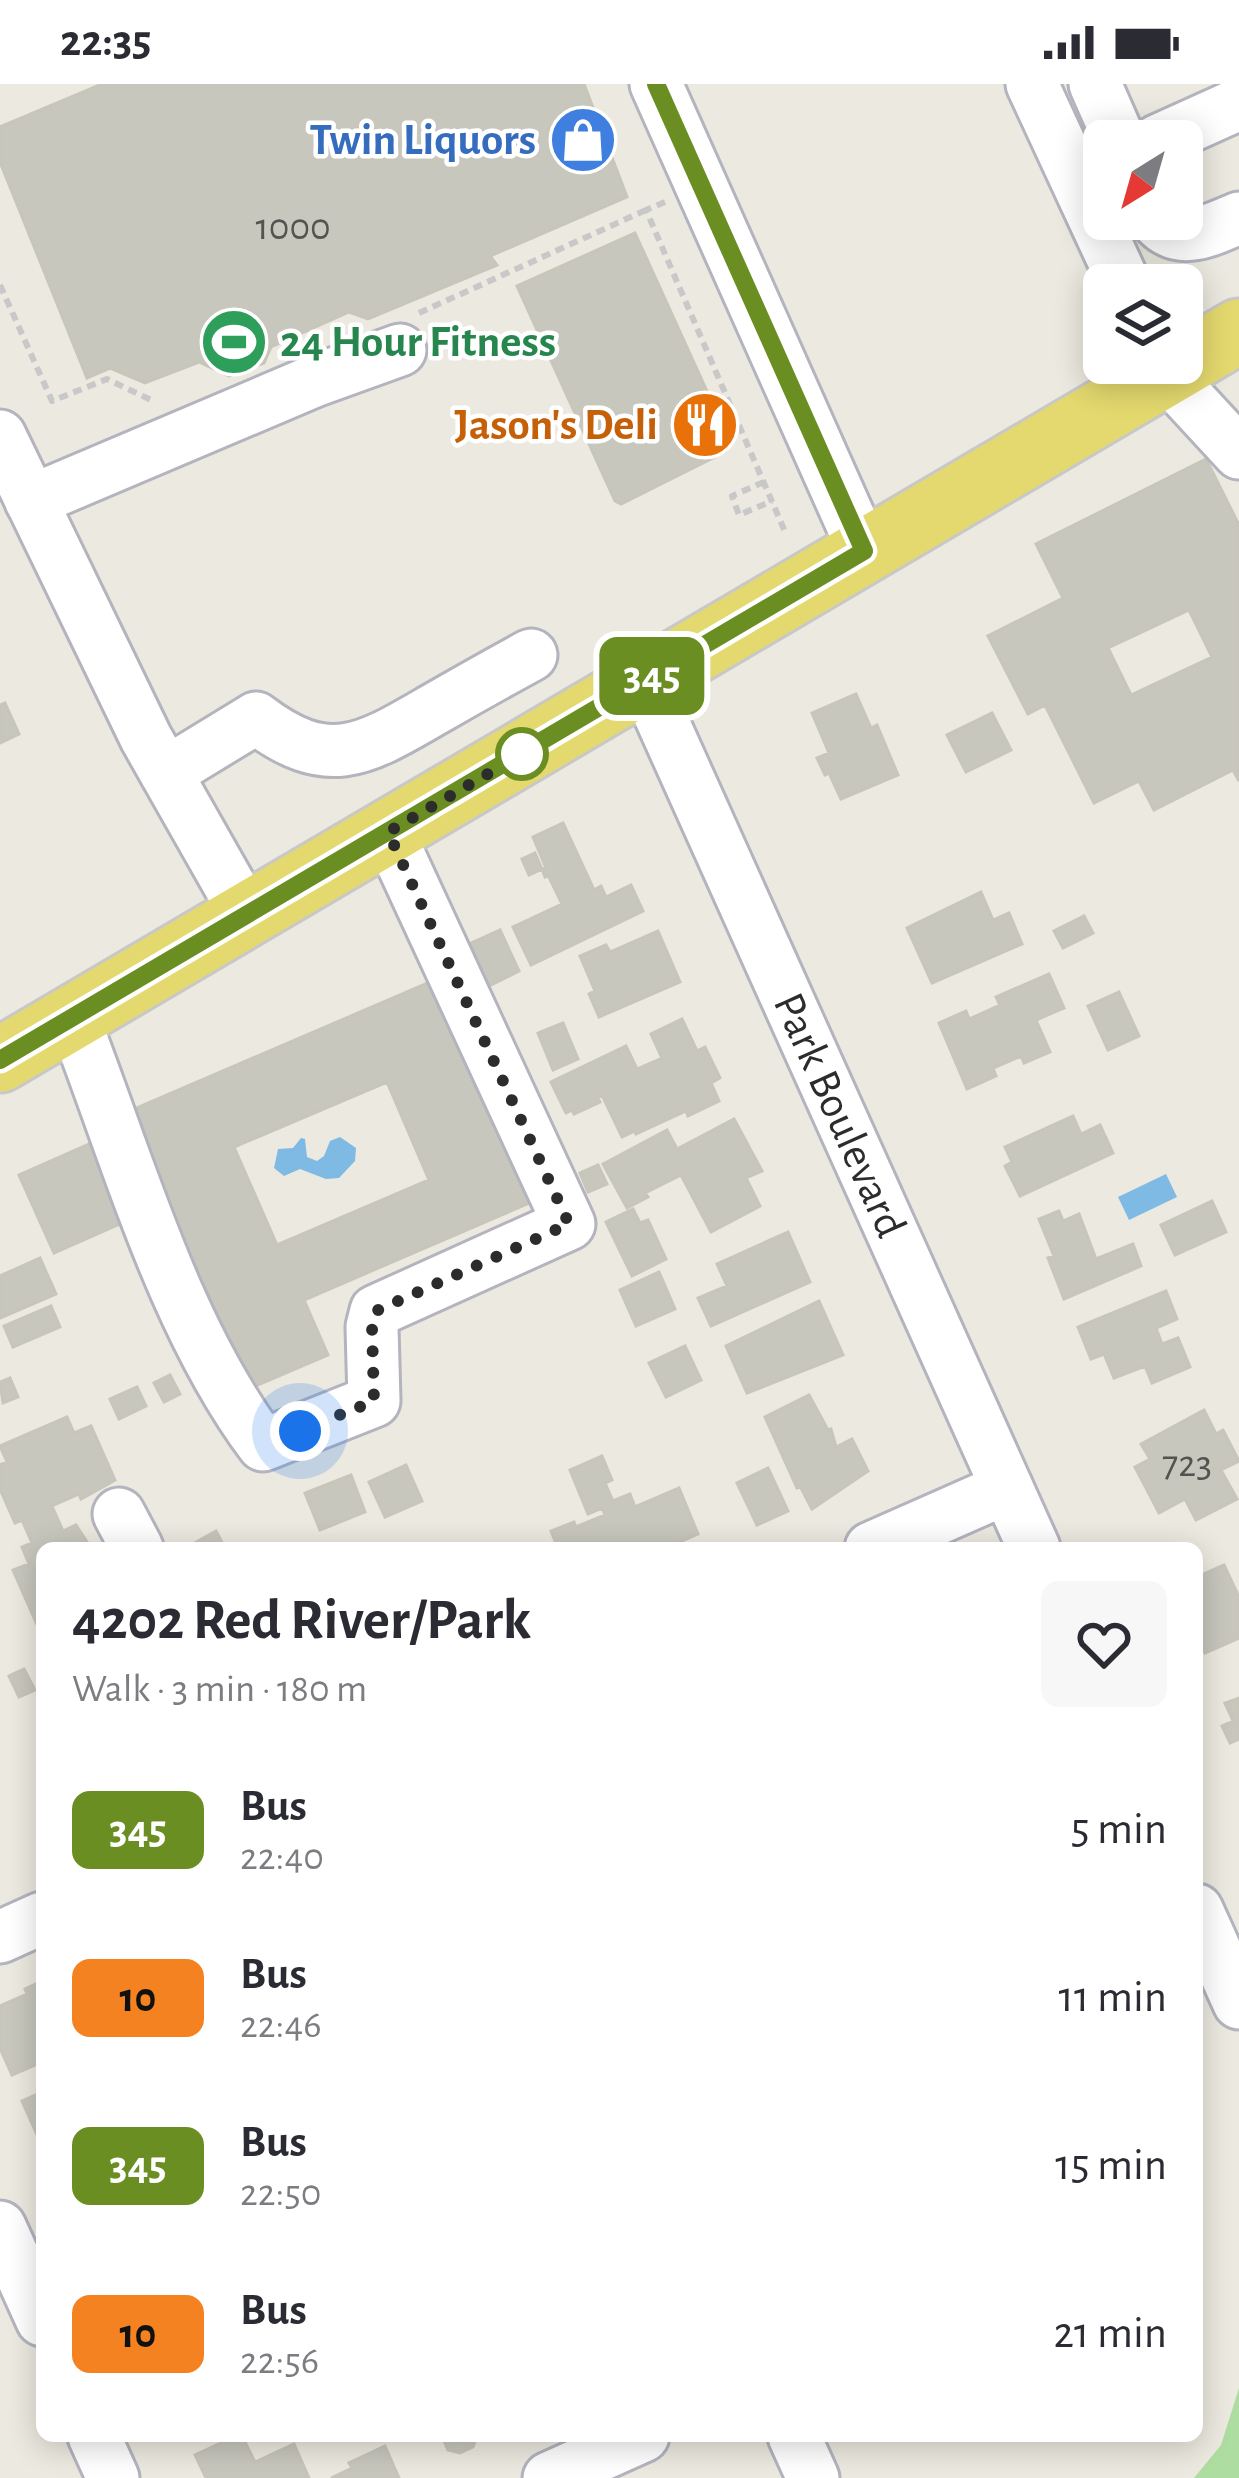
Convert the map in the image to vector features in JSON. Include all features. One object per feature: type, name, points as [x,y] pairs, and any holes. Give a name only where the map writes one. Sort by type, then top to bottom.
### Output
[{"type":"main road","points":[[1203,349],[1239,331]]},
{"type":"main road","points":[[0,1060],[1138,384]]},
{"type":"street","points":[[656,84],[864,551]]},
{"type":"street","points":[[1032,84],[1115,264]]},
{"type":"street","points":[[1095,84],[1111,120]]},
{"type":"street","points":[[1203,120],[1239,104]]},
{"type":"street","points":[[1203,233],[1239,218]]},
{"type":"street","points":[[32,501],[314,381],[400,350]]},
{"type":"street","points":[[1177,384],[1239,452]]},
{"type":"street","points":[[0,436],[166,773],[247,916]]},
{"type":"street","points":[[166,773],[256,718],[302,746],[335,751],[370,746],[531,655]]},
{"type":"street","name":"Park Boulevard","points":[[644,680],[1031,1542]]},
{"type":"street","points":[[74,1019],[177,1289],[238,1413],[263,1445],[374,1401],[372,1327],[376,1311],[569,1224],[388,832]]},
{"type":"street","points":[[885,1542],[1007,1488]]},
{"type":"street","points":[[0,1937],[36,1921]]},
{"type":"street","points":[[1203,1923],[1239,2003]]},
{"type":"street","points":[[0,2227],[36,2307]]},
{"type":"street","points":[[97,2442],[113,2478]]},
{"type":"street","points":[[549,2478],[630,2442]]},
{"type":"street","points":[[797,2442],[813,2478]]},
{"type":"path","points":[[673,198],[646,210],[786,534]]},
{"type":"path","points":[[0,285],[52,400],[107,379],[165,407]]},
{"type":"path","points":[[764,482],[732,496],[740,515],[772,500]]},
{"type":"green space","points":[[1239,2388],[1239,2478],[1194,2478],[1221,2445]]},
{"type":"water","points":[[340,1137],[356,1148],[355,1161],[339,1178],[326,1179],[300,1169],[284,1176],[274,1168],[278,1149],[293,1148],[301,1138],[307,1157],[317,1161],[330,1141]]},
{"type":"water","points":[[1166,1174],[1177,1197],[1129,1220],[1118,1197]]},
{"type":"building","points":[[102,84],[584,84],[627,197],[490,256],[497,265],[368,319],[349,312],[271,347],[264,363],[229,376],[199,362],[145,383],[110,368],[87,378],[0,162],[0,127]]},
{"type":"building","points":[[635,233],[730,442],[725,452],[621,504],[615,501],[517,286]]},
{"type":"building","points":[[1206,459],[1239,525],[1239,781],[1233,770],[1154,810],[1139,781],[1094,803],[1045,705],[1028,714],[988,636],[1063,598],[1036,544]],"holes":[[[1189,610],[1212,657],[1131,695],[1108,648]]]},
{"type":"building","points":[[856,694],[871,728],[877,725],[898,775],[841,799],[817,758],[829,753],[812,713]]},
{"type":"building","points":[[5,703],[19,734],[0,743],[0,705]]},
{"type":"building","points":[[992,713],[1011,750],[966,772],[947,735]]},
{"type":"building","points":[[563,823],[594,890],[601,886],[606,897],[631,885],[643,911],[531,965],[513,927],[562,904],[548,875],[545,877],[533,837]]},
{"type":"building","points":[[535,853],[542,869],[529,875],[522,859]]},
{"type":"building","points":[[981,892],[993,920],[1009,913],[1022,944],[932,983],[907,928]]},
{"type":"building","points":[[1084,916],[1093,933],[1063,948],[1054,931]]},
{"type":"building","points":[[500,930],[519,971],[489,986],[469,944]]},
{"type":"building","points":[[658,931],[680,982],[599,1017],[589,994],[595,991],[580,956],[606,945],[610,952]]},
{"type":"building","points":[[1049,974],[1064,1008],[1036,1020],[1050,1052],[1024,1063],[1021,1056],[993,1068],[996,1076],[967,1089],[939,1023],[966,1011],[969,1019],[1000,1005],[996,997]]},
{"type":"building","points":[[444,976],[541,1198],[304,1300],[328,1355],[239,1393],[118,1116]],"holes":[[[387,1082],[429,1180],[277,1245],[234,1147]]]},
{"type":"building","points":[[1119,992],[1139,1036],[1108,1050],[1088,1006]]},
{"type":"building","points":[[682,1019],[697,1051],[705,1047],[720,1078],[711,1083],[719,1101],[622,1137],[602,1095],[597,1097],[600,1102],[566,1113],[551,1082],[626,1046],[637,1069],[662,1058],[651,1034]]},
{"type":"building","points":[[563,1023],[578,1059],[553,1070],[538,1033]]},
{"type":"building","points":[[1073,1116],[1081,1134],[1100,1125],[1113,1153],[1020,1196],[1005,1166],[1012,1162],[1005,1147]]},
{"type":"building","points":[[734,1119],[762,1171],[746,1178],[760,1206],[711,1232],[681,1175],[627,1208],[603,1164],[667,1130],[677,1149]]},
{"type":"building","points":[[96,1141],[131,1219],[54,1253],[19,1175]]},
{"type":"building","points":[[598,1165],[607,1184],[588,1192],[580,1173]]},
{"type":"building","points":[[1212,1201],[1226,1232],[1175,1255],[1161,1225]]},
{"type":"building","points":[[633,1209],[640,1223],[648,1220],[666,1259],[632,1276],[606,1222]]},
{"type":"building","points":[[1059,1211],[1063,1221],[1079,1214],[1096,1259],[1133,1244],[1141,1266],[1064,1299],[1039,1219]]},
{"type":"building","points":[[788,1232],[810,1282],[711,1326],[698,1298],[727,1286],[717,1264]]},
{"type":"building","points":[[40,1258],[56,1294],[0,1318],[0,1276]]},
{"type":"building","points":[[659,1272],[675,1309],[636,1326],[620,1290]]},
{"type":"building","points":[[1166,1291],[1177,1319],[1156,1328],[1162,1344],[1178,1338],[1190,1367],[1152,1383],[1145,1366],[1114,1378],[1104,1354],[1091,1359],[1078,1327]]},
{"type":"building","points":[[819,1301],[843,1355],[747,1393],[726,1346]]},
{"type":"building","points":[[51,1306],[60,1327],[13,1347],[4,1326]]},
{"type":"building","points":[[685,1346],[701,1380],[666,1397],[649,1363]]},
{"type":"building","points":[[170,1375],[180,1394],[164,1402],[154,1383]]},
{"type":"building","points":[[10,1378],[18,1397],[3,1403],[0,1382]]},
{"type":"building","points":[[137,1387],[146,1406],[119,1419],[110,1399]]},
{"type":"building","points":[[809,1395],[831,1429],[836,1447],[852,1439],[868,1471],[812,1509],[800,1486],[797,1488],[765,1417]]},
{"type":"building","points":[[1204,1410],[1216,1434],[1223,1430],[1239,1461],[1221,1470],[1237,1499],[1196,1520],[1185,1499],[1159,1513],[1135,1467],[1150,1459],[1141,1444]]},
{"type":"building","points":[[67,1417],[74,1433],[91,1426],[115,1480],[81,1499],[79,1494],[52,1506],[63,1531],[76,1525],[87,1542],[36,1542],[36,1622],[13,1570],[29,1564],[22,1547],[32,1543],[22,1520],[15,1523],[0,1489],[0,1465],[7,1462],[0,1446]]},
{"type":"building","points":[[602,1456],[612,1480],[605,1483],[613,1501],[630,1494],[635,1507],[679,1488],[698,1534],[679,1542],[556,1542],[551,1531],[605,1515],[602,1508],[588,1514],[570,1470]]},
{"type":"building","points":[[406,1465],[422,1501],[385,1517],[369,1482]]},
{"type":"building","points":[[768,1468],[788,1511],[757,1525],[737,1483]]},
{"type":"building","points":[[351,1475],[365,1512],[320,1530],[305,1493]]},
{"type":"building","points":[[216,1531],[222,1542],[196,1542]]},
{"type":"building","points":[[1224,1565],[1239,1597],[1239,1638],[1205,1653],[1203,1648],[1203,1574]]},
{"type":"building","points":[[24,1669],[35,1690],[19,1697],[9,1676]]},
{"type":"building","points":[[1239,1698],[1239,1739],[1230,1743],[1222,1726],[1233,1721],[1225,1703]]},
{"type":"building","points":[[36,1984],[36,2065],[12,2075],[0,2048],[0,2006],[27,1994],[25,1989]]},
{"type":"building","points":[[36,2095],[36,2132],[22,2101]]},
{"type":"building","points":[[223,2442],[245,2442],[255,2462],[294,2444],[309,2478],[206,2478],[195,2455]]},
{"type":"building","points":[[445,2442],[475,2442],[460,2453],[448,2450]]},
{"type":"building","points":[[385,2446],[399,2478],[331,2478],[352,2468],[349,2463]]},
{"type":"bus line","name":"345","points":[[0,1060],[864,551],[656,84]]},
{"type":"place","name":"Twin Liquors","points":[[583,140]]},
{"type":"place","name":"24 Hour Fitness","points":[[234,342]]},
{"type":"place","name":"Jason's Deli","points":[[705,425]]},
{"type":"route","points":[[300,1431],[374,1401],[372,1327],[376,1311],[569,1224],[388,832],[522,754]]}]
